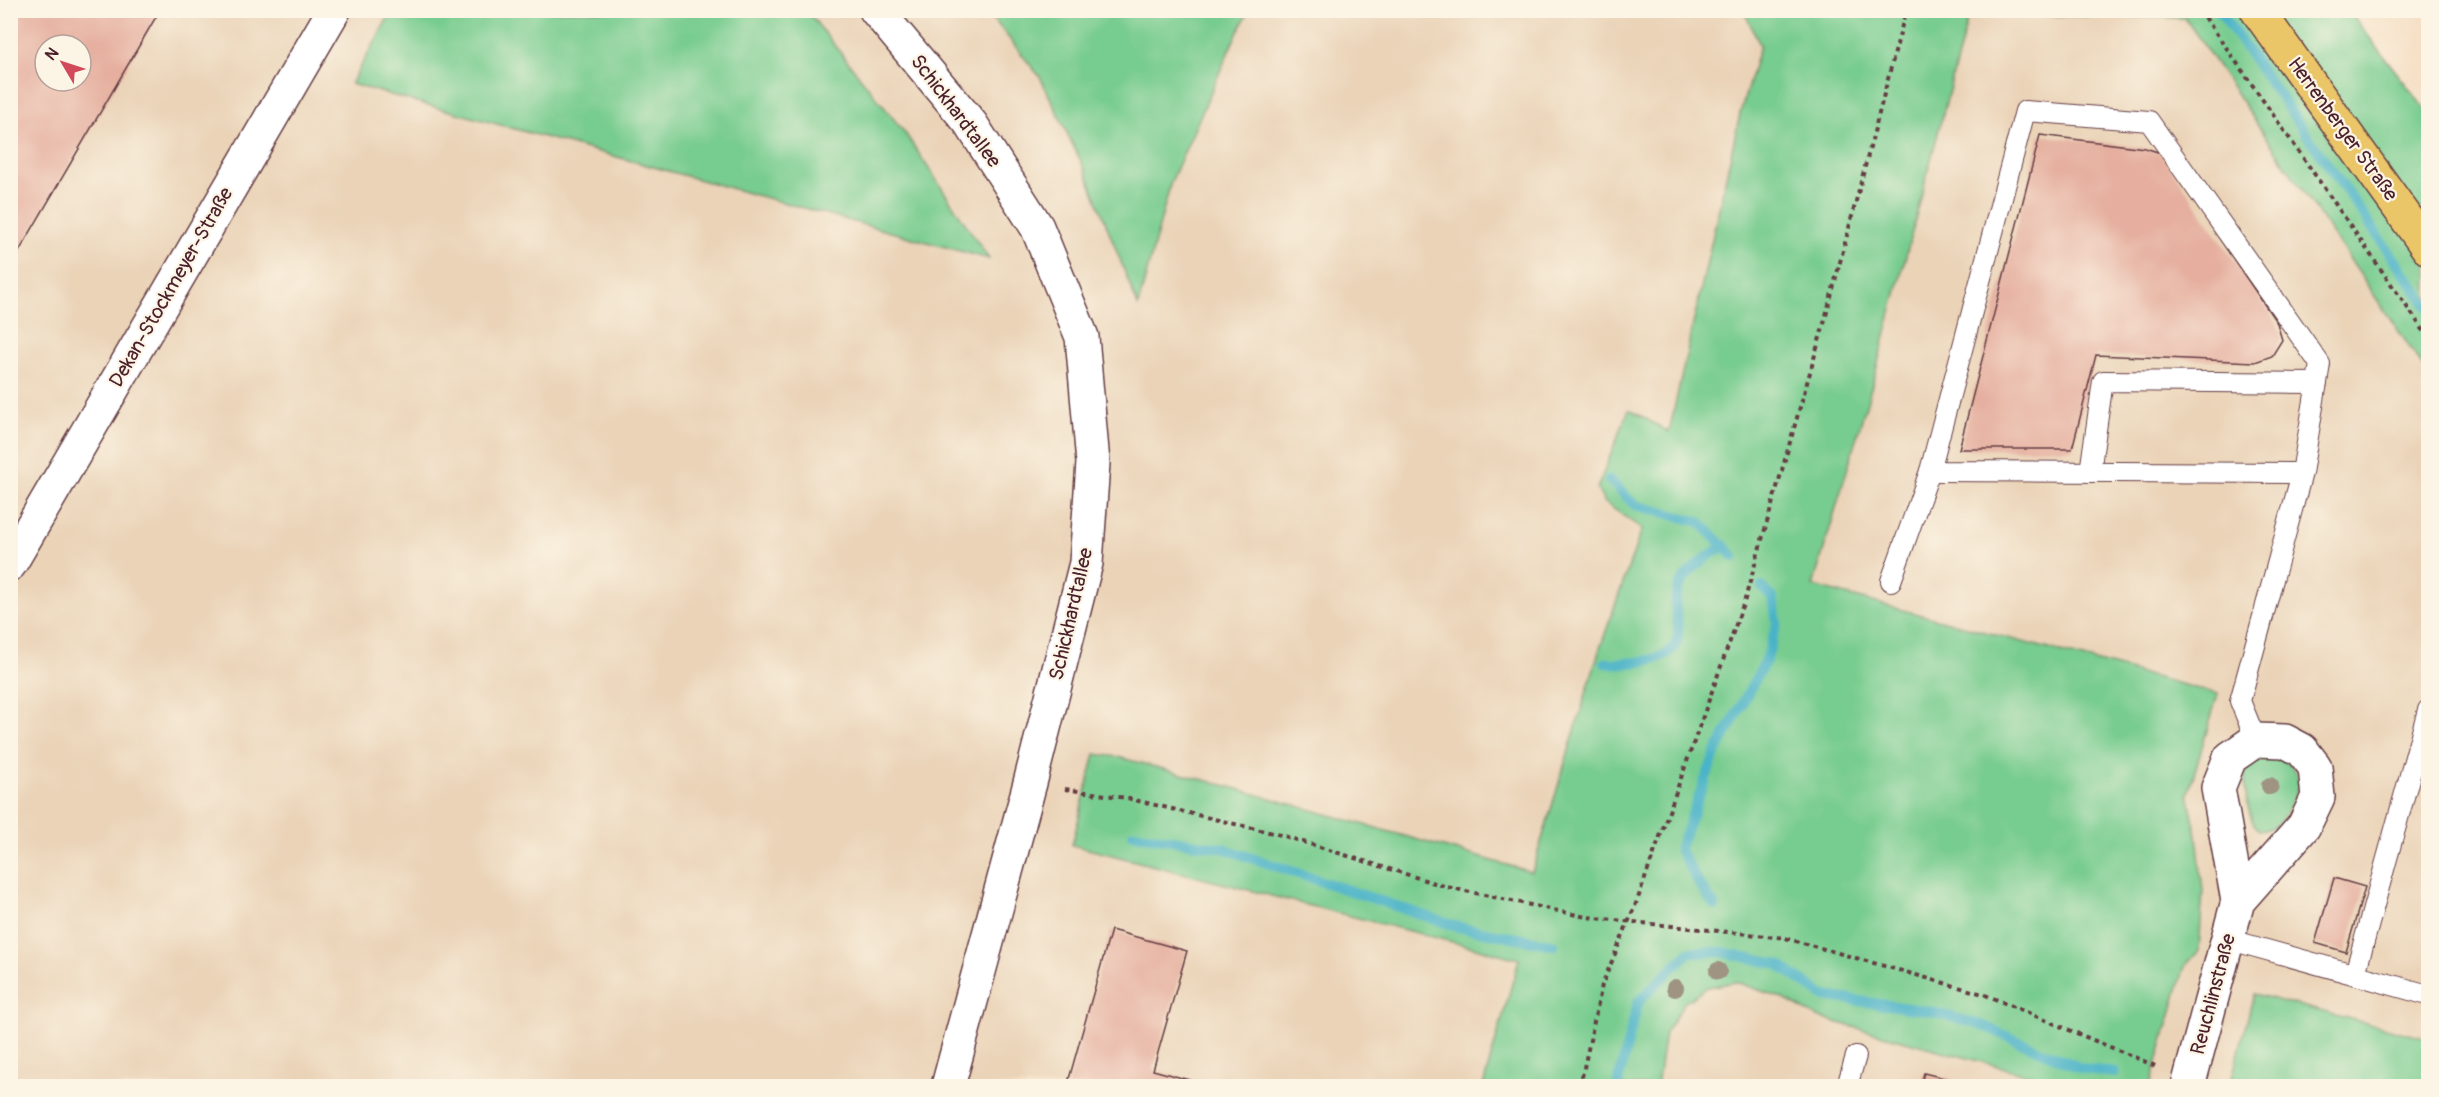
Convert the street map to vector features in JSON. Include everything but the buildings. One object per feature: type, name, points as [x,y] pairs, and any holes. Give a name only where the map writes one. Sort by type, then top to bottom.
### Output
[{"type":"main road","name":"Herrenberger Straße","points":[[2257,10],[2428,248]]},
{"type":"street","name":"Dekan-Stockmeyer-Straße","points":[[10,564],[334,10]]},
{"type":"street","name":"Schickhardtallee","points":[[876,10],[971,124],[1037,227],[1082,337],[1093,463],[1086,563],[1030,783],[948,1086]]},
{"type":"street","name":"Reuchlinstraße","points":[[2189,1083],[2238,902],[2218,788],[2230,758],[2256,740],[2285,741],[2301,750],[2314,767],[2318,796],[2304,825],[2238,902]]},
{"type":"lane","points":[[1891,581],[1930,471],[2025,111],[2149,121],[2320,364],[2302,473],[2240,702],[2256,740]]},
{"type":"lane","points":[[2090,472],[2103,381],[2317,383]]},
{"type":"lane","points":[[1930,471],[2302,473]]},
{"type":"lane","points":[[2355,974],[2428,710]]},
{"type":"lane","points":[[2228,939],[2428,995]]},
{"type":"lane","points":[[1847,1086],[1856,1056]]},
{"type":"path","points":[[1580,1086],[1602,985],[1629,920],[1745,599],[1822,327],[1906,10]]},
{"type":"path","points":[[2200,10],[2428,337]]},
{"type":"path","points":[[1030,783],[1126,798],[1281,835],[1447,887],[1586,917],[1785,938],[1983,994],[2189,1083]]},
{"type":"shaded area","points":[[10,11],[2185,11],[2185,18],[2428,374],[2428,1086],[11,1086]]},
{"type":"green space","points":[[392,11],[807,11],[905,133],[989,259],[351,84]]},
{"type":"green space","points":[[987,11],[1249,11],[1171,182],[1138,306],[1086,172],[1040,77]]},
{"type":"green space","points":[[1744,11],[2349,11],[2428,113],[2428,374],[2185,18],[1969,14],[1874,378],[1813,586],[2218,694],[2188,794],[2197,835],[2203,891],[2199,951],[2185,966],[2150,1086],[2070,1086],[1817,1017],[1784,999],[1736,982],[1708,987],[1684,1003],[1665,1033],[1657,1086],[1483,1086],[1519,959],[1072,845],[1095,754],[1118,757],[1227,786],[1532,872],[1599,651],[1642,529],[1604,502],[1597,489],[1629,409],[1669,432],[1740,114],[1760,45]]},
{"type":"green space","points":[[2274,755],[2292,766],[2298,777],[2297,789],[2291,804],[2278,824],[2260,831],[2252,821],[2250,814],[2245,792],[2245,776],[2250,764],[2256,759]]},
{"type":"green space","points":[[2254,994],[2428,1039],[2428,1086],[2230,1086]]},
{"type":"waterway","points":[[2219,10],[2428,307]]},
{"type":"waterway","points":[[1609,480],[1635,505],[1700,522],[1734,557]]},
{"type":"waterway","points":[[1605,663],[1646,661],[1673,649],[1678,635],[1676,600],[1679,586],[1693,568],[1724,545]]},
{"type":"waterway","points":[[1715,906],[1679,849],[1715,754],[1767,658],[1777,623],[1773,598],[1762,587]]},
{"type":"waterway","points":[[1133,834],[1222,848],[1458,927],[1554,945]]},
{"type":"waterway","points":[[1617,1086],[1638,1002],[1689,952],[1722,952],[1777,964],[1824,996],[1929,1011],[1981,1025],[2081,1068],[2115,1073]]}]
